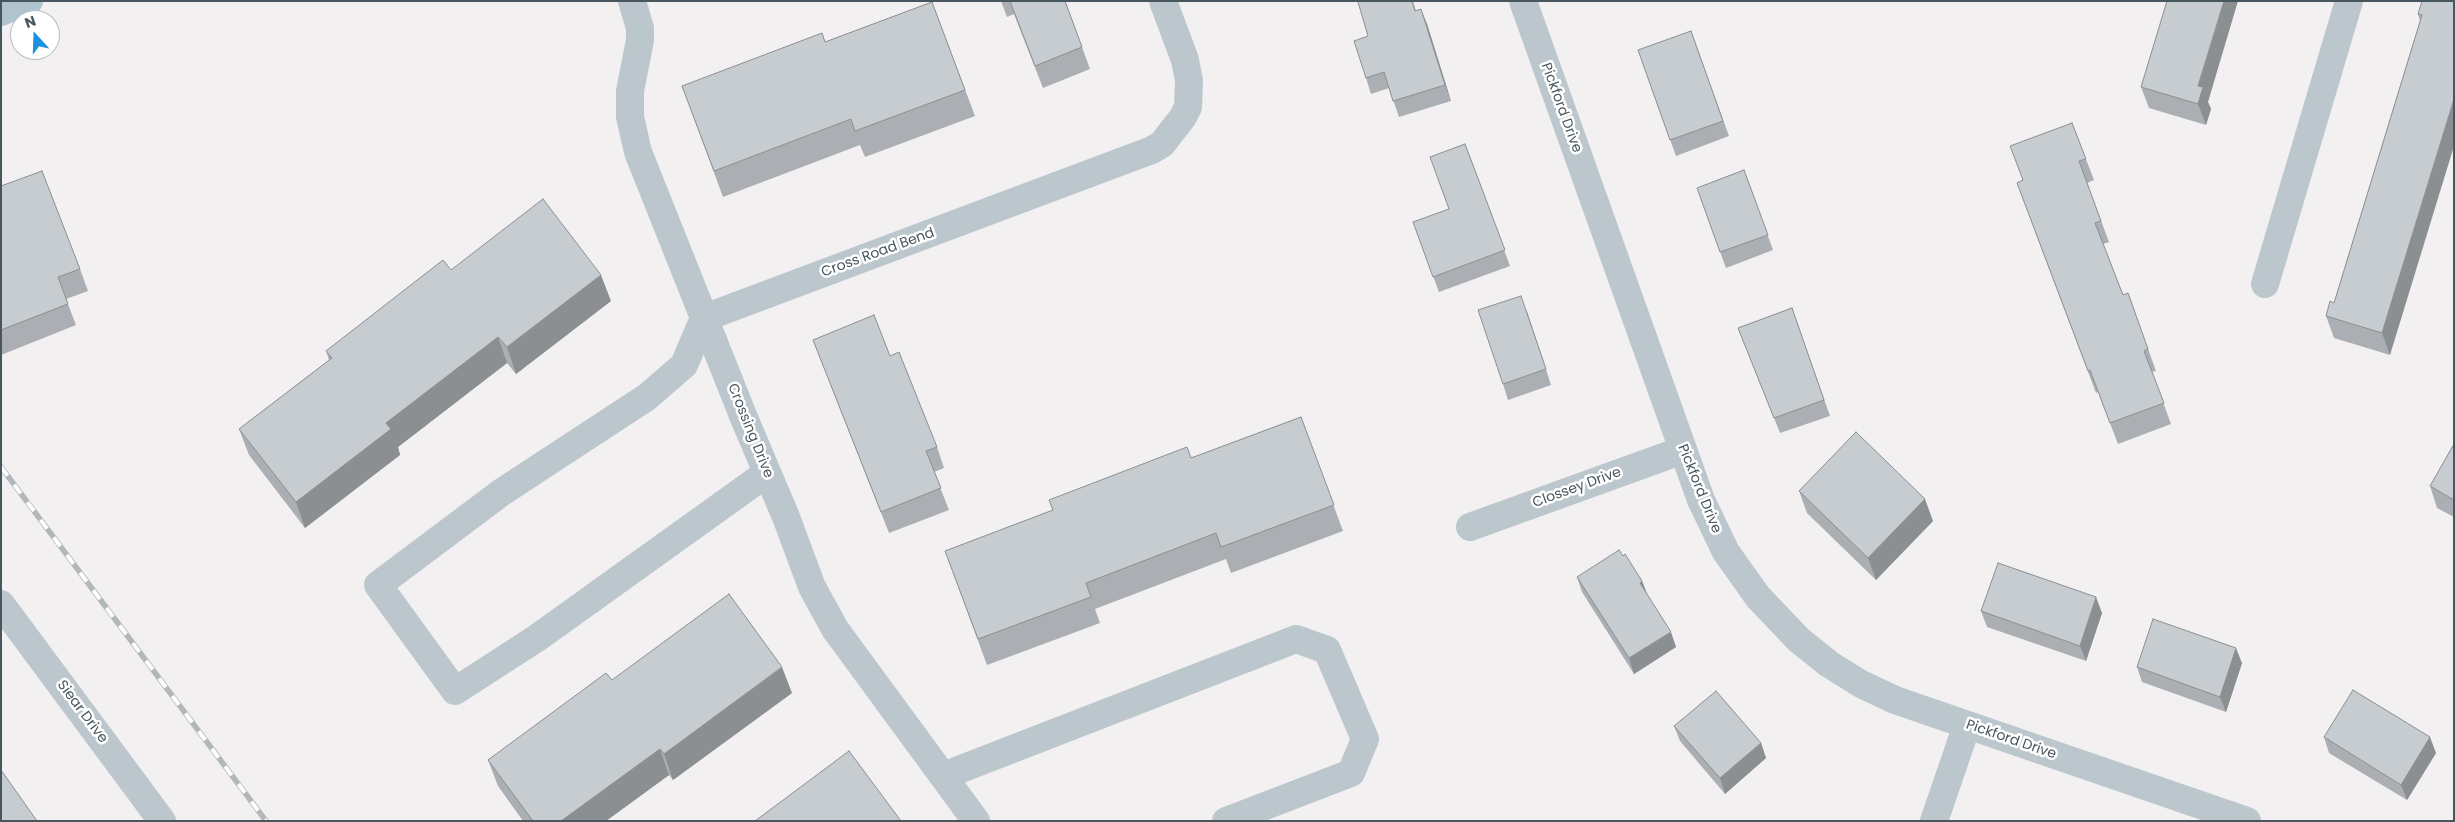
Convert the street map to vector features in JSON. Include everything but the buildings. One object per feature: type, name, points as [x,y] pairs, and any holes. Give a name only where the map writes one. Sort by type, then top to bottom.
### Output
[{"type":"main road","points":[[1,12],[29,1]]},
{"type":"street","name":"Crossing Drive","points":[[632,1],[640,28],[640,40],[630,91],[631,126],[638,152],[812,587],[824,611],[976,821]]},
{"type":"street","name":"Cross Road Bend","points":[[704,318],[1152,150],[1162,144],[1184,117],[1188,106],[1189,81],[1185,60],[1163,1]]},
{"type":"street","name":"Pickford Drive","points":[[1523,1],[1701,500],[1726,552],[1758,597],[1784,626],[1829,664],[1861,684],[1912,707],[2247,821]]},
{"type":"street","points":[[2266,284],[2350,1]]},
{"type":"street","points":[[704,318],[684,365],[648,397],[502,492],[378,585],[455,691],[537,638],[767,473]]},
{"type":"street","name":"Clossey Drive","points":[[1470,527],[1683,450]]},
{"type":"street","name":"Siear Drive","points":[[1,604],[162,821]]},
{"type":"street","points":[[943,776],[1296,639],[1327,650],[1365,739],[1351,773],[1226,821]]},
{"type":"street","points":[[1934,821],[1967,725]]},
{"type":"railway","points":[[1,467],[266,821]]}]
